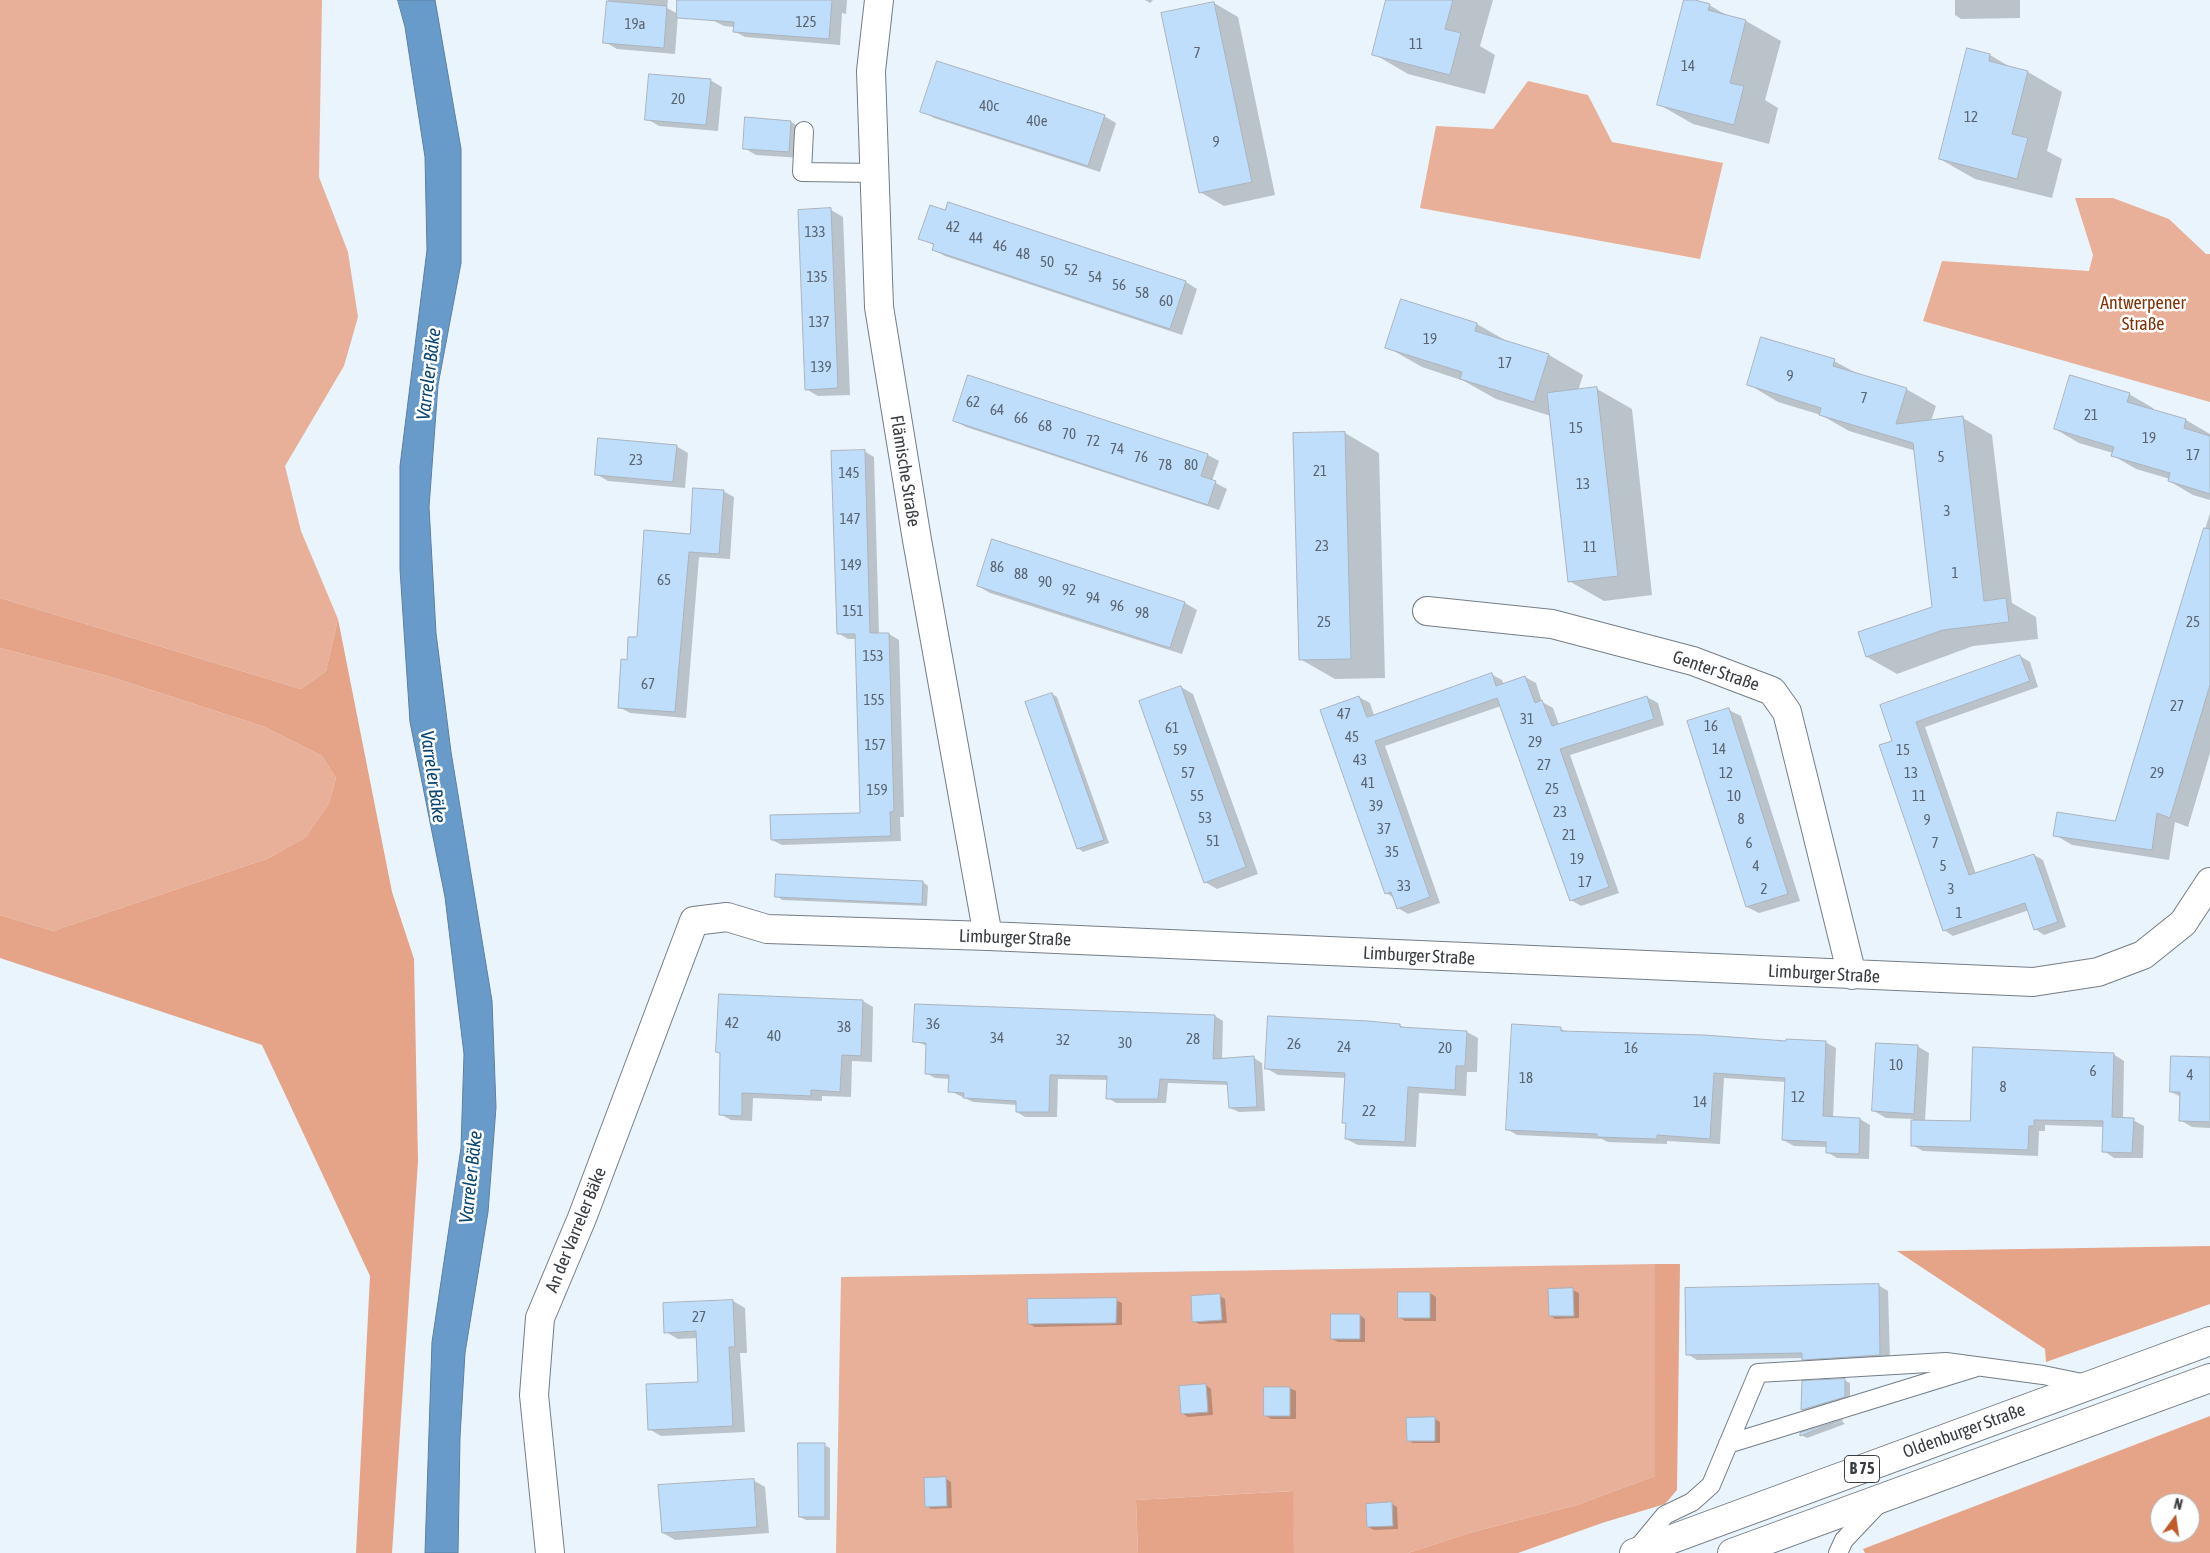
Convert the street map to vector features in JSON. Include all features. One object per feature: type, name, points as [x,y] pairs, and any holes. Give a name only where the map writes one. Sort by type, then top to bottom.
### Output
[{"type":"main road","name":"Flämische Straße","points":[[879,0],[871,71],[880,307],[916,540],[988,936]]},
{"type":"main road","name":"Genter Straße","points":[[1427,611],[1552,624],[1693,661],[1772,691],[1787,712],[1852,975]]},
{"type":"main road","name":"Limburger Straße","points":[[694,921],[728,916],[767,930],[988,936],[2033,982],[2098,972],[2143,955],[2183,923],[2210,882]]},
{"type":"main road","name":"An der Varreler Bäke","points":[[550,1553],[534,1395],[540,1318],[582,1218],[694,921]]},
{"type":"main road","name":"Oldenburger Straße","points":[[1634,1553],[2210,1341]]},
{"type":"main road","name":"Oldenburger Straße","points":[[1732,1553],[2210,1378]]},
{"type":"lane","points":[[804,131],[802,172],[875,173]]},
{"type":"lane","points":[[1634,1553],[1665,1515],[1692,1502],[1711,1485],[1758,1373],[1946,1362],[2043,1375],[2090,1385]]},
{"type":"lane","points":[[1728,1444],[1980,1367]]},
{"type":"lane","points":[[1838,1553],[1844,1540],[1884,1498]]},
{"type":"green space","points":[[0,0],[322,0],[319,177],[348,252],[358,317],[344,366],[285,466],[301,531],[338,619],[326,671],[301,689],[0,598]]},
{"type":"green space","points":[[1528,81],[1588,95],[1612,142],[1723,163],[1700,259],[1420,208],[1436,126],[1493,129]]},
{"type":"green space","name":"Antwerpener Straße","points":[[2075,198],[2113,198],[2169,219],[2206,254],[2210,254],[2210,402],[1923,321],[1942,261],[2089,271],[2093,255]]},
{"type":"green space","points":[[0,648],[108,676],[265,727],[322,756],[336,778],[329,803],[306,837],[269,858],[53,931],[0,915]]},
{"type":"green space","points":[[1655,1264],[1655,1476],[1577,1505],[1469,1533],[1408,1553],[1294,1553],[1292,1491],[1136,1500],[1138,1553],[836,1553],[841,1277]]},
{"type":"shaded area","points":[[0,598],[301,689],[326,671],[338,619],[392,892],[414,959],[418,1161],[392,1553],[356,1553],[370,1276],[262,1045],[0,958],[0,915],[53,931],[269,858],[306,837],[329,803],[336,778],[322,756],[265,727],[108,676],[0,648]]},
{"type":"shaded area","points":[[2210,1246],[2210,1304],[2046,1362],[2045,1349],[1897,1251]]},
{"type":"shaded area","points":[[1655,1264],[1680,1264],[1677,1490],[1665,1504],[1602,1523],[1518,1553],[1408,1553],[1469,1533],[1577,1505],[1655,1476]]},
{"type":"shaded area","points":[[2210,1416],[2210,1553],[1865,1553],[1863,1549]]},
{"type":"shaded area","points":[[1293,1491],[1294,1553],[1138,1553],[1136,1500]]},
{"type":"water","name":"Varreler Bäke","points":[[398,0],[435,0],[461,149],[461,263],[438,385],[429,507],[436,633],[451,752],[492,1001],[496,1107],[488,1212],[465,1353],[460,1437],[458,1553],[425,1553],[432,1342],[461,1148],[464,1054],[445,897],[410,722],[400,569],[400,466],[427,250],[425,157],[405,27]]},
{"type":"building","points":[[677,0],[832,0],[829,39],[733,32],[734,22],[677,18]]},
{"type":"building","points":[[1386,0],[1453,0],[1445,29],[1461,33],[1450,75],[1372,55]]},
{"type":"building","points":[[1684,0],[1695,0],[1710,4],[1708,10],[1746,20],[1730,83],[1744,86],[1734,125],[1657,105]]},
{"type":"building","points":[[607,1],[667,6],[664,48],[603,43]]},
{"type":"building","points":[[1214,2],[1252,182],[1199,193],[1161,13]]},
{"type":"building","points":[[1967,48],[1990,54],[1989,61],[2028,71],[2012,134],[2028,138],[2017,179],[1939,159]]},
{"type":"building","points":[[937,61],[1105,115],[1088,166],[920,112]]},
{"type":"building","points":[[649,74],[711,79],[706,125],[645,120]]},
{"type":"building","points":[[745,117],[791,121],[789,152],[743,149]]},
{"type":"building","points":[[948,202],[1186,281],[1170,329],[932,250],[934,244],[918,239],[930,205],[945,210]]},
{"type":"building","points":[[831,208],[838,388],[805,390],[798,210]]},
{"type":"building","points":[[1401,299],[1477,323],[1475,331],[1549,354],[1534,402],[1460,379],[1462,372],[1385,348]]},
{"type":"building","points":[[1761,337],[1835,359],[1833,366],[1907,388],[1896,424],[1963,416],[1984,601],[2006,598],[2009,622],[1943,630],[1866,657],[1858,632],[1932,607],[1913,443],[1819,415],[1821,408],[1747,385]]},
{"type":"building","points":[[968,375],[1208,454],[1201,476],[1216,481],[1208,505],[953,421]]},
{"type":"building","points":[[2070,375],[2130,393],[2127,402],[2186,419],[2184,428],[2210,436],[2210,494],[2168,481],[2170,473],[2111,456],[2114,447],[2054,429]]},
{"type":"building","points":[[1597,387],[1618,576],[1568,582],[1547,393]]},
{"type":"building","points":[[1345,432],[1351,659],[1299,660],[1293,433]]},
{"type":"building","points":[[598,438],[677,445],[673,482],[595,475]]},
{"type":"building","points":[[865,450],[870,633],[889,633],[894,811],[890,812],[891,836],[771,840],[770,815],[860,813],[855,634],[837,634],[831,451]]},
{"type":"building","points":[[693,488],[724,490],[719,554],[689,552],[675,712],[618,708],[621,659],[627,660],[628,637],[637,637],[644,530],[690,534]]},
{"type":"building","points":[[2204,528],[2210,529],[2210,685],[2170,818],[2157,813],[2152,850],[2053,836],[2057,812],[2115,821]]},
{"type":"building","points":[[992,539],[1185,602],[1170,648],[977,586]]},
{"type":"building","points":[[2020,655],[2030,681],[1916,722],[1969,875],[2034,854],[2058,922],[2034,930],[2025,903],[1943,931],[1879,745],[1892,741],[1880,705]]},
{"type":"building","points":[[1492,673],[1496,686],[1525,676],[1535,703],[1542,700],[1552,726],[1647,696],[1654,719],[1560,749],[1609,887],[1570,901],[1497,698],[1375,741],[1430,897],[1397,909],[1391,892],[1385,894],[1320,710],[1359,696],[1367,717]]},
{"type":"building","points":[[1181,686],[1246,867],[1204,883],[1139,701]]},
{"type":"building","points":[[1052,693],[1104,840],[1077,849],[1025,702]]},
{"type":"building","points":[[1729,708],[1788,894],[1746,907],[1687,721]]},
{"type":"building","points":[[776,874],[923,881],[922,904],[775,897]]},
{"type":"building","points":[[719,994],[863,1000],[861,1056],[842,1055],[840,1092],[811,1090],[811,1096],[742,1093],[742,1116],[719,1115],[720,1053],[716,1052]]},
{"type":"building","points":[[915,1004],[1215,1015],[1213,1059],[1254,1056],[1257,1107],[1229,1108],[1227,1082],[1160,1079],[1158,1099],[1106,1099],[1107,1076],[1050,1075],[1049,1112],[1016,1112],[1016,1101],[963,1098],[964,1093],[948,1092],[949,1075],[925,1074],[926,1043],[913,1042]]},
{"type":"building","points":[[1268,1016],[1368,1021],[1400,1024],[1400,1027],[1467,1031],[1465,1066],[1456,1066],[1455,1090],[1408,1087],[1405,1142],[1345,1139],[1346,1123],[1342,1123],[1345,1073],[1265,1069]]},
{"type":"building","points":[[1512,1024],[1561,1027],[1561,1031],[1704,1035],[1786,1041],[1786,1039],[1826,1041],[1823,1116],[1860,1118],[1859,1154],[1826,1153],[1826,1142],[1782,1140],[1785,1078],[1714,1073],[1710,1139],[1657,1135],[1657,1139],[1597,1137],[1597,1134],[1506,1130]]},
{"type":"building","points":[[1876,1043],[1918,1045],[1914,1114],[1872,1111]]},
{"type":"building","points":[[1973,1047],[2114,1053],[2112,1117],[2134,1118],[2132,1153],[2102,1152],[2103,1121],[2034,1120],[2034,1126],[2029,1126],[2028,1150],[1911,1146],[1911,1120],[1970,1121]]},
{"type":"building","points":[[2171,1056],[2210,1057],[2210,1122],[2179,1121],[2180,1092],[2170,1092]]},
{"type":"building","points":[[1879,1284],[1880,1355],[1802,1360],[1802,1353],[1686,1355],[1685,1288]]},
{"type":"building","points":[[1573,1288],[1574,1316],[1549,1316],[1548,1289]]},
{"type":"building","points":[[1398,1292],[1430,1292],[1430,1318],[1398,1318]]},
{"type":"building","points":[[1220,1294],[1222,1320],[1192,1322],[1191,1296]]},
{"type":"building","points":[[1117,1298],[1116,1323],[1028,1324],[1027,1299]]},
{"type":"building","points":[[733,1300],[735,1347],[729,1347],[733,1426],[648,1430],[646,1384],[698,1382],[696,1331],[664,1333],[663,1303]]},
{"type":"building","points":[[1331,1314],[1360,1314],[1360,1339],[1331,1339]]},
{"type":"building","points":[[1845,1379],[1845,1397],[1801,1410],[1802,1381]]},
{"type":"building","points":[[1206,1384],[1208,1412],[1181,1414],[1179,1386]]},
{"type":"building","points":[[1264,1387],[1290,1387],[1290,1416],[1264,1416]]},
{"type":"building","points":[[1435,1417],[1435,1441],[1407,1441],[1406,1418]]},
{"type":"building","points":[[1842,1420],[1800,1436],[1800,1433]]},
{"type":"building","points":[[798,1443],[825,1443],[825,1517],[799,1517]]},
{"type":"building","points":[[946,1477],[947,1506],[925,1507],[924,1478]]},
{"type":"building","points":[[754,1479],[757,1527],[662,1533],[658,1485]]},
{"type":"building","points":[[1392,1502],[1393,1526],[1367,1527],[1366,1504]]}]
